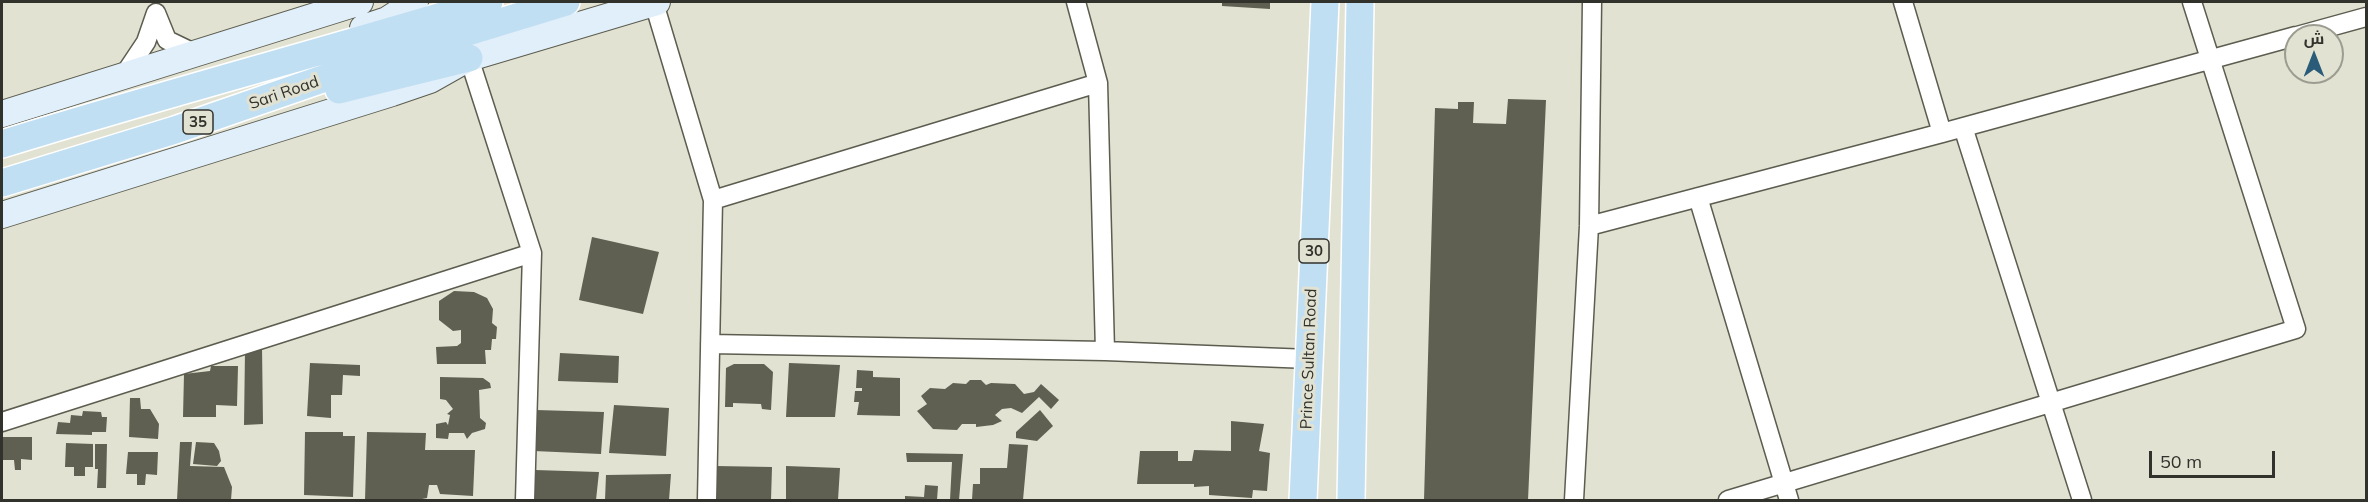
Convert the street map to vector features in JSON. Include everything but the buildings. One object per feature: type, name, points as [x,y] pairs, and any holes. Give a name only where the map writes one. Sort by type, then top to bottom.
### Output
[{"type":"main road","points":[[2,114],[194,53],[323,8],[360,2]]},
{"type":"main road","points":[[68,124],[387,20],[415,2]]},
{"type":"main road","name":"Sari Road","points":[[2,183],[175,130],[489,2]]},
{"type":"main road","name":"Sari Road","points":[[2,144],[164,94],[566,2]]},
{"type":"main road","points":[[175,130],[469,58],[656,2]]},
{"type":"main road","name":"Prince Sultan Road","points":[[1303,501],[1325,2]]},
{"type":"main road","points":[[1351,501],[1360,2]]},
{"type":"main road","points":[[2,215],[392,93],[430,80],[469,58]]},
{"type":"street","points":[[656,2],[713,200],[707,501]]},
{"type":"street","points":[[1076,2],[1098,83],[1105,351]]},
{"type":"street","points":[[1574,501],[1588,226],[1592,2]]},
{"type":"street","points":[[1903,2],[1942,133]]},
{"type":"street","points":[[1728,501],[1787,492],[2051,403],[2296,329],[2192,2]]},
{"type":"street","points":[[156,7],[167,40],[194,53]]},
{"type":"street","points":[[124,75],[146,42],[156,7]]},
{"type":"street","points":[[2341,24],[2367,17]]},
{"type":"street","points":[[1588,226],[1942,133],[2284,39]]},
{"type":"street","points":[[469,58],[532,253],[525,501]]},
{"type":"street","points":[[713,200],[1098,83]]},
{"type":"street","points":[[1963,127],[2082,501]]},
{"type":"street","points":[[1698,197],[1787,492]]},
{"type":"street","points":[[2,422],[532,253]]},
{"type":"street","points":[[710,344],[1105,351],[1309,359]]}]
